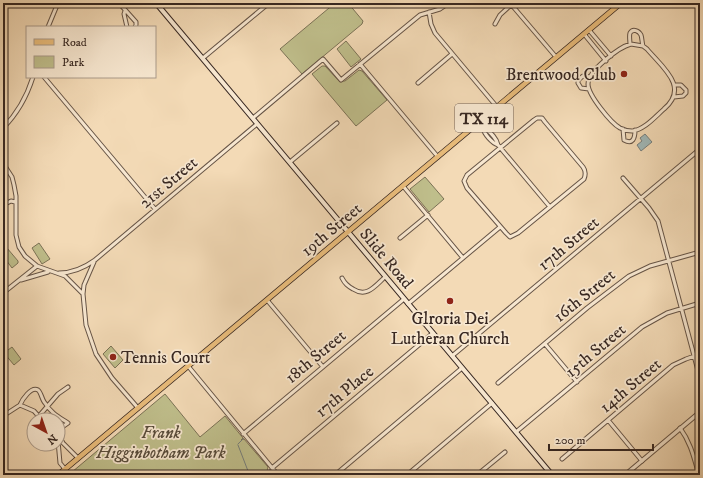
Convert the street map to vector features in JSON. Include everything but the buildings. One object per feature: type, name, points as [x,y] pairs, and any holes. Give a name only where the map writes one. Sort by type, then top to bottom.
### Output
[{"type":"main road","name":"Slide Road","points":[[156,3],[552,475]]},
{"type":"main road","name":"19th Street","points":[[58,475],[65,472],[78,458],[621,3]]},
{"type":"street","points":[[48,26],[58,3]]},
{"type":"street","points":[[120,3],[125,11],[136,22],[136,26]]},
{"type":"street","points":[[203,58],[269,3]]},
{"type":"street","points":[[253,118],[323,59],[341,80],[420,15],[440,9],[449,3]]},
{"type":"street","points":[[495,24],[500,15],[512,4],[556,57]]},
{"type":"street","points":[[125,11],[124,14],[127,26]]},
{"type":"street","points":[[429,12],[431,24],[435,33],[497,107]]},
{"type":"street","points":[[589,30],[611,56]]},
{"type":"street","points":[[630,44],[631,33],[637,31],[641,34],[643,46]]},
{"type":"street","points":[[584,34],[606,61]]},
{"type":"street","points":[[630,44],[643,46],[670,77],[675,85],[674,97],[668,105],[648,123],[635,130],[623,129],[614,122],[594,99],[589,89],[588,84],[590,76],[611,56],[630,44]]},
{"type":"street","points":[[418,83],[452,54]]},
{"type":"street","points":[[360,64],[438,157]]},
{"type":"street","points":[[589,89],[581,88],[578,84],[578,80],[583,76],[590,76]]},
{"type":"street","points":[[3,128],[22,102],[33,78]]},
{"type":"street","points":[[45,78],[155,209]]},
{"type":"street","points":[[674,97],[683,96],[686,93],[686,90],[681,85],[675,85]]},
{"type":"street","points":[[542,118],[585,170],[584,179],[512,237],[508,236],[500,227],[467,188],[464,181],[467,175],[499,147],[534,120],[542,118]]},
{"type":"street","points":[[479,122],[483,128],[487,129],[499,147],[550,207]]},
{"type":"street","points":[[290,162],[337,123]]},
{"type":"street","name":"21st Street","points":[[57,273],[74,270],[95,260],[257,124]]},
{"type":"street","points":[[623,129],[624,140],[629,142],[635,138],[635,130]]},
{"type":"street","name":"17th Street","points":[[452,356],[700,149]]},
{"type":"street","points":[[3,163],[12,178],[16,196],[16,235],[19,247],[37,266],[64,276],[83,294],[86,325],[96,354],[112,378],[138,408]]},
{"type":"street","points":[[623,178],[649,208],[658,221],[700,378]]},
{"type":"street","points":[[403,186],[463,258]]},
{"type":"street","points":[[3,205],[11,201],[15,202]]},
{"type":"street","points":[[400,238],[428,215]]},
{"type":"street","points":[[408,304],[500,227]]},
{"type":"street","name":"16th Street","points":[[498,383],[610,289],[629,276],[650,266],[700,252]]},
{"type":"street","name":"21st Street","points":[[83,294],[84,285],[95,260]]},
{"type":"street","points":[[3,293],[37,266]]},
{"type":"street","points":[[18,281],[50,271]]},
{"type":"street","points":[[342,278],[345,284],[359,293],[362,293],[369,290],[385,277]]},
{"type":"street","name":"18th Street","points":[[243,434],[404,299]]},
{"type":"street","points":[[267,300],[323,367]]},
{"type":"street","name":"15th Street","points":[[516,432],[642,327],[667,313],[700,303]]},
{"type":"street","name":"17th Place","points":[[272,468],[433,333]]},
{"type":"street","points":[[544,344],[577,382]]},
{"type":"street","name":"14th Street","points":[[562,459],[674,365],[700,354]]},
{"type":"street","points":[[188,366],[278,475]]},
{"type":"street","points":[[335,475],[462,368]]},
{"type":"street","points":[[42,412],[58,394],[68,388]]},
{"type":"street","points":[[3,416],[20,405],[28,394],[36,389],[40,391],[42,399],[52,412]]},
{"type":"street","points":[[407,475],[492,404]]},
{"type":"street","points":[[20,405],[33,412]]},
{"type":"street","points":[[625,475],[700,412]]},
{"type":"street","points":[[608,420],[642,461]]},
{"type":"street","points":[[680,428],[688,439],[692,448],[699,475]]},
{"type":"street","points":[[66,446],[78,458]]},
{"type":"street","points":[[59,452],[60,464],[65,472]]},
{"type":"street","points":[[478,475],[505,452]]},
{"type":"street","points":[[412,471],[416,475]]},
{"type":"green space","points":[[335,3],[348,3],[363,21],[362,24],[302,74],[280,49]]},
{"type":"green space","points":[[346,41],[361,59],[351,67],[337,49]]},
{"type":"green space","points":[[322,66],[325,66],[339,81],[345,81],[359,70],[362,71],[387,100],[356,126],[312,74]]},
{"type":"green space","points":[[425,177],[444,199],[429,212],[410,189]]},
{"type":"green space","points":[[39,243],[50,259],[42,264],[32,248]]},
{"type":"green space","points":[[7,248],[18,261],[18,263],[12,268],[3,256],[3,251]]},
{"type":"green space","name":"Tennis Court","points":[[111,346],[123,360],[115,368],[103,354]]},
{"type":"green space","points":[[12,347],[21,359],[14,365],[4,353]]},
{"type":"green space","name":"Frank Higginbotham Park","points":[[165,394],[200,437],[225,416],[243,438],[241,440],[244,439],[268,467],[267,471],[271,471],[275,475],[72,475],[72,472]]},
{"type":"water","points":[[645,134],[652,142],[641,151],[637,145],[642,141],[640,138]]},
{"type":"waterway","points":[[238,444],[244,438]]},
{"type":"waterway","points":[[238,445],[248,471]]},
{"type":"waterway","points":[[266,472],[270,469]]},
{"type":"place","name":"Brentwood Club","points":[[624,74]]},
{"type":"place","name":"Glroria Dei Lutheran Church","points":[[450,301]]},
{"type":"place","name":"Tennis Court","points":[[113,357]]}]
